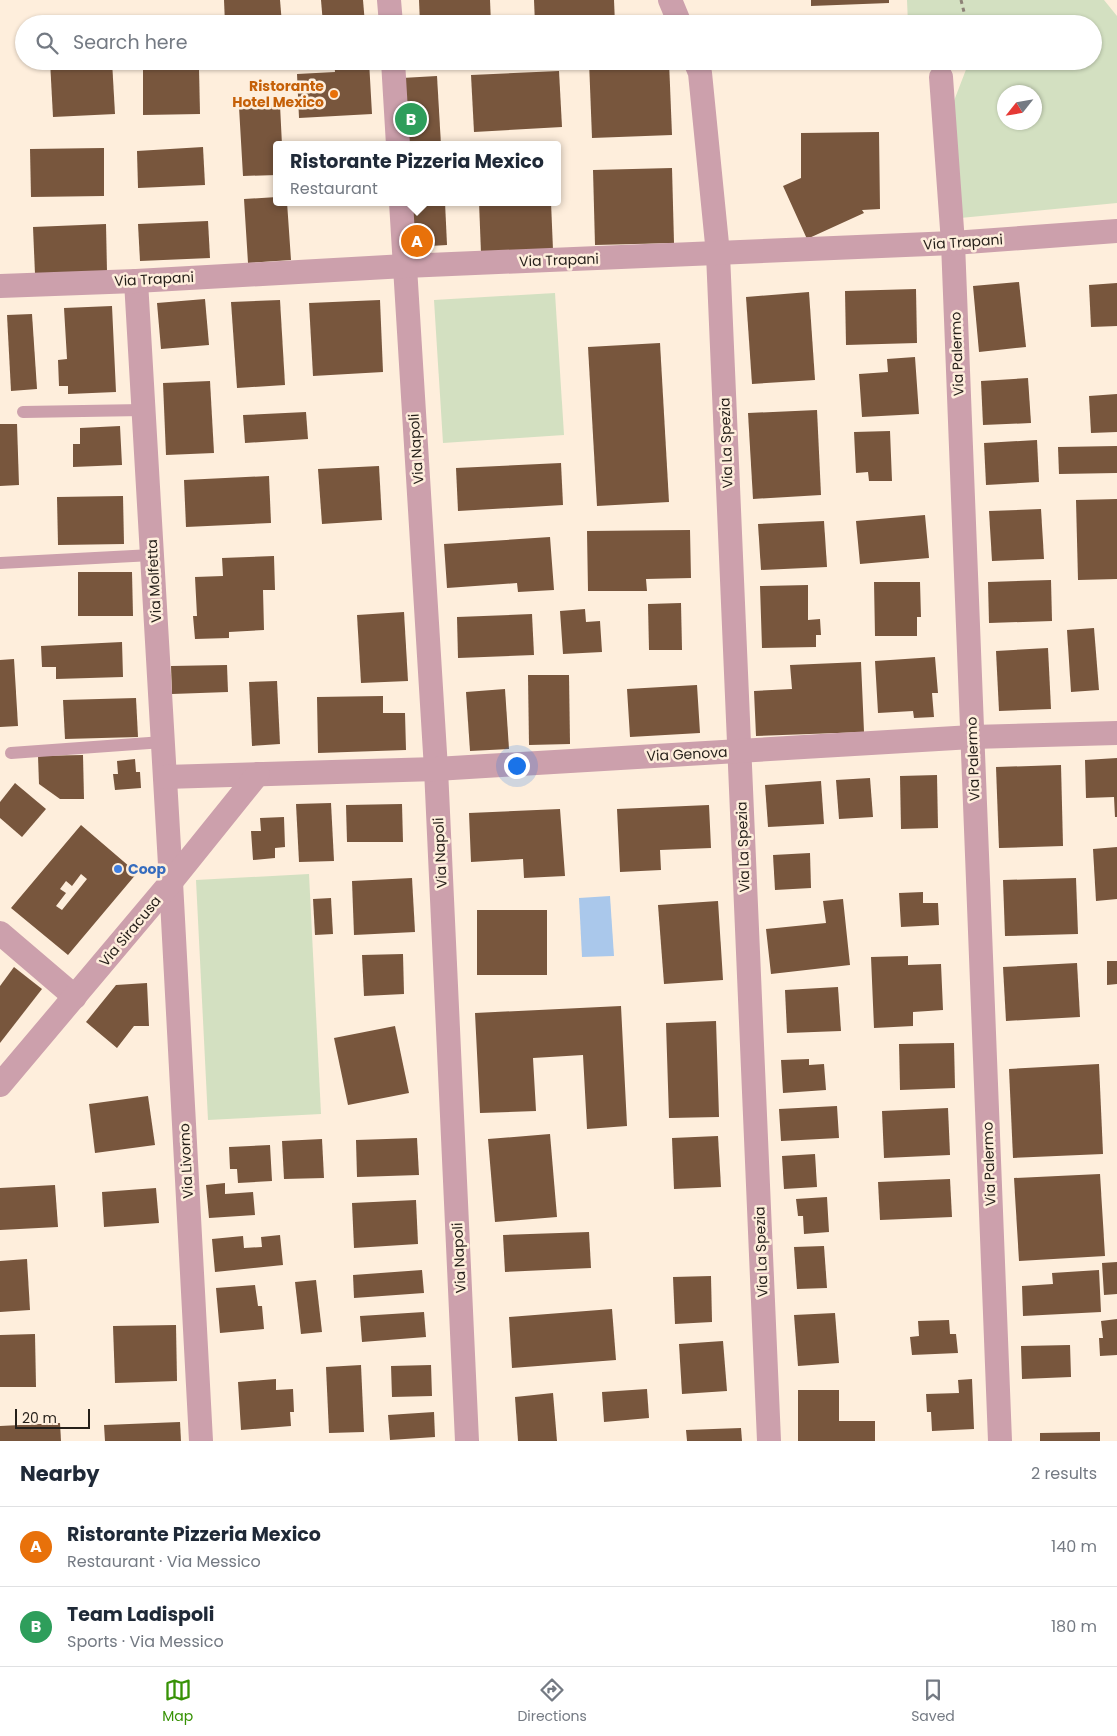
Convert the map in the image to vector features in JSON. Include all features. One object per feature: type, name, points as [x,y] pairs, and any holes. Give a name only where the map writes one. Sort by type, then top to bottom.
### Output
[{"type":"street","points":[[389,0],[390,15]]},
{"type":"street","points":[[670,0],[676,15]]},
{"type":"street","points":[[394,70],[398,141]]},
{"type":"street","name":"Via La Spezia","points":[[699,70],[718,254],[769,1441]]},
{"type":"street","name":"Via Palermo","points":[[941,77],[953,243],[1000,1441]]},
{"type":"street","name":"Via Napoli","points":[[401,206],[436,769],[467,1441]]},
{"type":"street","name":"Via Trapani","points":[[0,286],[136,281],[405,266],[953,243],[1117,232]]},
{"type":"street","name":"Via Molfetta","points":[[136,281],[171,882]]},
{"type":"street","name":"Via Genova","points":[[165,777],[436,769],[972,738],[1117,733]]},
{"type":"street","name":"Via Siracusa","points":[[0,1085],[171,882],[258,774]]},
{"type":"street","name":"Via Livorno","points":[[171,882],[200,1441]]},
{"type":"street","points":[[0,933],[74,997]]},
{"type":"lane","points":[[23,412],[143,410]]},
{"type":"lane","points":[[0,563],[152,555]]},
{"type":"lane","points":[[11,754],[163,742]]},
{"type":"path","points":[[961,0],[965,15]]},
{"type":"green space","points":[[907,0],[1104,0],[1117,16],[1117,203],[960,218],[952,106],[966,70],[1102,70],[1102,15],[908,15]]},
{"type":"green space","points":[[555,293],[564,435],[443,443],[434,300]]},
{"type":"green space","points":[[309,874],[321,1114],[208,1120],[196,880]]},
{"type":"water","points":[[610,896],[614,956],[582,957],[579,898]]},
{"type":"building","points":[[224,0],[280,0],[281,15],[225,15]]},
{"type":"building","points":[[321,0],[363,0],[364,15],[322,15]]},
{"type":"building","points":[[419,0],[490,0],[491,15],[420,15]]},
{"type":"building","points":[[534,0],[614,0],[615,15],[535,15]]},
{"type":"building","points":[[811,0],[889,0],[889,3],[811,6]]},
{"type":"building","points":[[50,70],[113,70],[115,114],[53,117]]},
{"type":"building","points":[[143,70],[199,70],[200,114],[143,115]]},
{"type":"building","name":"Ristorante Hotel Mexico","points":[[335,70],[370,70],[372,114],[299,118],[297,74],[335,72]]},
{"type":"building","points":[[589,70],[669,70],[672,135],[592,138]]},
{"type":"building","points":[[559,71],[562,127],[474,132],[471,75]]},
{"type":"building","points":[[437,76],[441,141],[406,141],[402,78]]},
{"type":"building","points":[[280,105],[282,141],[273,141],[273,175],[243,176],[239,107]]},
{"type":"building","points":[[879,132],[880,209],[862,210],[864,213],[807,239],[783,186],[801,178],[801,133]]},
{"type":"building","points":[[203,147],[205,185],[138,188],[137,151]]},
{"type":"building","points":[[104,148],[104,196],[31,197],[30,149]]},
{"type":"building","points":[[672,168],[674,243],[595,245],[593,170]]},
{"type":"building","points":[[273,197],[273,206],[287,206],[291,260],[248,263],[244,199]]},
{"type":"building","points":[[410,206],[445,206],[447,245],[413,247]]},
{"type":"building","points":[[479,206],[551,206],[553,250],[481,253]]},
{"type":"building","points":[[208,221],[210,258],[140,261],[138,224]]},
{"type":"building","points":[[106,224],[107,272],[35,274],[33,227]]},
{"type":"building","points":[[1019,282],[1026,347],[979,352],[973,286]]},
{"type":"building","points":[[1117,283],[1117,326],[1091,327],[1089,285]]},
{"type":"building","points":[[916,289],[917,343],[846,345],[845,291]]},
{"type":"building","points":[[809,292],[815,380],[752,384],[746,297]]},
{"type":"building","points":[[205,299],[209,345],[161,349],[157,303]]},
{"type":"building","points":[[280,300],[285,385],[237,388],[231,302]]},
{"type":"building","points":[[380,300],[383,372],[313,376],[309,303]]},
{"type":"building","points":[[112,306],[116,392],[68,394],[68,386],[59,386],[58,360],[67,359],[64,308]]},
{"type":"building","points":[[32,314],[37,389],[11,391],[7,315]]},
{"type":"building","points":[[660,343],[669,502],[597,506],[588,347]]},
{"type":"building","points":[[915,357],[919,414],[862,417],[859,374],[888,372],[887,359]]},
{"type":"building","points":[[1028,378],[1031,423],[983,425],[981,381]]},
{"type":"building","points":[[210,381],[214,453],[166,455],[163,383]]},
{"type":"building","points":[[1117,394],[1117,432],[1091,433],[1089,396]]},
{"type":"building","points":[[817,410],[821,495],[753,499],[748,413]]},
{"type":"building","points":[[306,412],[308,439],[245,443],[243,415]]},
{"type":"building","points":[[0,424],[17,424],[19,485],[0,486]]},
{"type":"building","points":[[120,426],[122,465],[73,467],[73,444],[80,444],[80,428]]},
{"type":"building","points":[[890,431],[892,481],[869,481],[868,472],[856,473],[854,432]]},
{"type":"building","points":[[1037,440],[1039,482],[986,485],[984,443]]},
{"type":"building","points":[[1117,446],[1117,473],[1059,474],[1058,447]]},
{"type":"building","points":[[561,463],[563,505],[458,511],[456,468]]},
{"type":"building","points":[[379,466],[382,520],[322,524],[318,469]]},
{"type":"building","points":[[269,476],[271,523],[186,527],[184,480]]},
{"type":"building","points":[[123,496],[124,544],[58,545],[57,497]]},
{"type":"building","points":[[1117,499],[1117,579],[1078,580],[1076,500]]},
{"type":"building","points":[[1041,509],[1044,559],[992,561],[989,511]]},
{"type":"building","points":[[925,515],[929,558],[860,564],[856,521]]},
{"type":"building","points":[[824,521],[827,567],[761,570],[758,524]]},
{"type":"building","points":[[690,530],[691,578],[646,579],[647,591],[588,591],[587,531]]},
{"type":"building","points":[[550,537],[554,590],[518,592],[517,583],[447,588],[444,544]]},
{"type":"building","points":[[274,556],[275,590],[263,590],[264,630],[229,632],[229,638],[195,639],[193,616],[197,616],[195,577],[223,576],[222,558]]},
{"type":"building","points":[[78,572],[132,572],[133,616],[78,616]]},
{"type":"building","points":[[1051,580],[1052,621],[989,623],[988,582]]},
{"type":"building","points":[[874,582],[920,582],[921,617],[917,617],[917,636],[875,636]]},
{"type":"building","points":[[808,585],[808,620],[820,619],[821,635],[816,635],[816,647],[762,648],[760,586]]},
{"type":"building","points":[[681,603],[682,650],[649,650],[648,604]]},
{"type":"building","points":[[585,609],[586,622],[600,621],[602,652],[563,654],[560,611]]},
{"type":"building","points":[[404,612],[408,681],[361,683],[357,615]]},
{"type":"building","points":[[532,614],[534,655],[458,658],[457,617]]},
{"type":"building","points":[[1094,628],[1099,690],[1071,692],[1067,630]]},
{"type":"building","points":[[122,642],[123,677],[56,679],[56,667],[42,667],[41,646]]},
{"type":"building","points":[[1048,648],[1051,709],[999,711],[996,651]]},
{"type":"building","points":[[935,657],[938,693],[932,693],[934,717],[914,718],[913,711],[878,713],[875,661]]},
{"type":"building","points":[[14,659],[18,726],[0,727],[0,660]]},
{"type":"building","points":[[861,662],[864,732],[756,736],[754,691],[792,689],[790,665]]},
{"type":"building","points":[[227,665],[228,692],[172,694],[171,666]]},
{"type":"building","points":[[528,675],[569,675],[570,744],[529,745]]},
{"type":"building","points":[[277,681],[280,744],[252,746],[249,682]]},
{"type":"building","points":[[697,685],[700,733],[630,737],[627,689]]},
{"type":"building","points":[[505,689],[509,749],[470,751],[466,692]]},
{"type":"building","points":[[383,696],[383,713],[405,713],[406,750],[318,753],[317,697]]},
{"type":"building","points":[[136,698],[138,737],[65,739],[63,700]]},
{"type":"building","points":[[83,755],[84,799],[60,799],[39,784],[38,756]]},
{"type":"building","points":[[1117,758],[1117,817],[1115,817],[1114,797],[1086,798],[1085,760]]},
{"type":"building","points":[[135,759],[136,772],[140,772],[141,788],[115,790],[113,774],[118,774],[117,761]]},
{"type":"building","points":[[1061,765],[1063,846],[999,848],[996,767]]},
{"type":"building","points":[[937,775],[938,828],[901,829],[900,776]]},
{"type":"building","points":[[870,778],[873,817],[839,819],[836,780]]},
{"type":"building","points":[[821,781],[824,824],[768,827],[765,785]]},
{"type":"building","points":[[15,783],[46,809],[22,837],[0,818],[0,802]]},
{"type":"building","points":[[331,803],[334,861],[299,862],[296,804]]},
{"type":"building","points":[[402,804],[403,842],[347,842],[346,805]]},
{"type":"building","points":[[709,805],[711,848],[660,850],[661,870],[620,872],[617,809]]},
{"type":"building","points":[[560,809],[565,876],[524,878],[523,859],[471,862],[469,813]]},
{"type":"building","points":[[284,817],[285,847],[275,848],[275,858],[253,860],[251,831],[261,831],[260,818]]},
{"type":"building","points":[[81,825],[137,873],[68,955],[11,908]],"holes":[[[81,874],[87,879],[62,910],[56,906],[66,893],[60,889],[66,881],[72,886]]]},
{"type":"building","points":[[1117,847],[1117,899],[1096,901],[1093,849]]},
{"type":"building","points":[[810,853],[811,888],[775,890],[773,855]]},
{"type":"building","points":[[412,878],[415,932],[354,935],[352,881]]},
{"type":"building","points":[[1076,878],[1078,934],[1005,936],[1003,880]]},
{"type":"building","points":[[923,892],[923,903],[938,903],[939,925],[901,927],[899,893]]},
{"type":"building","points":[[331,898],[333,934],[315,935],[313,899]]},
{"type":"building","points":[[843,899],[850,965],[771,974],[766,929],[826,923],[823,901]]},
{"type":"building","points":[[718,901],[723,980],[664,984],[658,905]]},
{"type":"building","points":[[477,910],[547,910],[547,975],[477,975]]},
{"type":"building","points":[[403,954],[404,994],[364,996],[362,955]]},
{"type":"building","points":[[908,956],[908,965],[941,964],[943,1010],[913,1012],[913,1026],[874,1028],[871,957]]},
{"type":"building","points":[[1107,961],[1117,961],[1117,984],[1107,985]]},
{"type":"building","points":[[1077,963],[1080,1017],[1006,1021],[1003,967]]},
{"type":"building","points":[[14,967],[42,989],[0,1043],[0,986]]},
{"type":"building","points":[[147,983],[149,1026],[134,1026],[117,1048],[86,1022],[116,985]]},
{"type":"building","points":[[838,987],[841,1031],[787,1033],[785,990]]},
{"type":"building","points":[[621,1006],[627,1126],[587,1129],[583,1055],[533,1058],[536,1111],[480,1113],[475,1013]]},
{"type":"building","points":[[716,1021],[719,1117],[669,1118],[666,1023]]},
{"type":"building","points":[[395,1026],[409,1093],[348,1105],[334,1038]]},
{"type":"building","points":[[954,1043],[955,1088],[900,1090],[899,1044]]},
{"type":"building","points":[[809,1059],[809,1065],[824,1064],[826,1090],[783,1093],[781,1060]]},
{"type":"building","points":[[1099,1064],[1103,1154],[1013,1158],[1009,1069]]},
{"type":"building","points":[[148,1096],[155,1145],[95,1153],[89,1104]]},
{"type":"building","points":[[837,1106],[839,1138],[781,1141],[779,1109]]},
{"type":"building","points":[[948,1108],[950,1155],[884,1158],[882,1111]]},
{"type":"building","points":[[550,1134],[557,1217],[495,1222],[488,1139]]},
{"type":"building","points":[[718,1136],[721,1187],[674,1189],[672,1138]]},
{"type":"building","points":[[417,1138],[419,1175],[357,1177],[356,1140]]},
{"type":"building","points":[[322,1139],[324,1178],[284,1179],[282,1141]]},
{"type":"building","points":[[270,1145],[272,1181],[238,1183],[237,1169],[230,1169],[229,1147]]},
{"type":"building","points":[[815,1154],[817,1187],[784,1189],[782,1156]]},
{"type":"building","points":[[1100,1174],[1105,1256],[1019,1261],[1014,1178]]},
{"type":"building","points":[[950,1179],[952,1217],[880,1220],[878,1182]]},
{"type":"building","points":[[225,1183],[225,1194],[253,1192],[255,1215],[209,1218],[206,1185]]},
{"type":"building","points":[[55,1185],[58,1227],[0,1230],[0,1188]]},
{"type":"building","points":[[156,1188],[159,1223],[104,1227],[102,1192]]},
{"type":"building","points":[[827,1197],[829,1232],[804,1234],[803,1216],[798,1216],[796,1199]]},
{"type":"building","points":[[416,1200],[418,1244],[354,1248],[352,1203]]},
{"type":"building","points":[[589,1232],[591,1268],[505,1272],[503,1235]]},
{"type":"building","points":[[280,1235],[283,1265],[215,1272],[212,1239],[243,1236],[244,1248],[262,1247],[261,1237]]},
{"type":"building","points":[[824,1246],[827,1288],[797,1289],[794,1247]]},
{"type":"building","points":[[27,1259],[30,1310],[0,1312],[0,1261]]},
{"type":"building","points":[[1117,1262],[1117,1294],[1104,1295],[1102,1263]]},
{"type":"building","points":[[422,1270],[424,1293],[354,1298],[353,1275]]},
{"type":"building","points":[[1099,1270],[1101,1312],[1023,1316],[1022,1286],[1053,1284],[1052,1273]]},
{"type":"building","points":[[711,1276],[712,1322],[675,1324],[673,1277]]},
{"type":"building","points":[[316,1280],[322,1332],[301,1334],[295,1282]]},
{"type":"building","points":[[255,1285],[258,1306],[262,1306],[264,1329],[220,1333],[216,1288]]},
{"type":"building","points":[[612,1309],[616,1360],[512,1368],[509,1317]]},
{"type":"building","points":[[424,1312],[426,1337],[362,1342],[360,1316]]},
{"type":"building","points":[[835,1313],[839,1363],[798,1366],[794,1315]]},
{"type":"building","points":[[1117,1319],[1117,1355],[1100,1356],[1099,1338],[1103,1338],[1101,1321]]},
{"type":"building","points":[[949,1320],[950,1334],[956,1334],[958,1353],[912,1355],[910,1337],[919,1336],[918,1321]]},
{"type":"building","points":[[176,1325],[177,1381],[115,1383],[113,1326]]},
{"type":"building","points":[[35,1334],[36,1387],[0,1387],[0,1335]]},
{"type":"building","points":[[723,1341],[727,1391],[682,1394],[679,1344]]},
{"type":"building","points":[[1070,1345],[1071,1377],[1022,1379],[1021,1346]]},
{"type":"building","points":[[361,1365],[364,1432],[329,1433],[326,1367]]},
{"type":"building","points":[[431,1365],[432,1396],[392,1397],[391,1366]]},
{"type":"building","points":[[276,1379],[276,1390],[293,1389],[294,1412],[290,1412],[291,1426],[241,1430],[238,1382]]},
{"type":"building","points":[[972,1379],[974,1429],[932,1431],[931,1412],[927,1412],[926,1394],[959,1393],[958,1380]]},
{"type":"building","points":[[647,1389],[649,1418],[604,1422],[602,1392]]},
{"type":"building","points":[[798,1390],[839,1390],[839,1421],[875,1421],[875,1441],[798,1441]]},
{"type":"building","points":[[553,1393],[557,1441],[518,1441],[515,1397]]},
{"type":"building","points":[[434,1412],[435,1437],[390,1440],[388,1415]]},
{"type":"building","points":[[180,1422],[181,1441],[105,1441],[104,1425]]},
{"type":"building","points":[[60,1423],[61,1441],[0,1441],[0,1426]]},
{"type":"building","points":[[741,1428],[742,1441],[687,1441],[686,1430]]},
{"type":"building","points":[[1100,1432],[1100,1441],[1040,1441],[1040,1433]]},
{"type":"place","name":"Ristorante Hotel Mexico","points":[[334,94]]},
{"type":"place","name":"Team Ladispoli","points":[[411,119]]},
{"type":"place","name":"Ristorante Pizzeria Mexico","points":[[417,241]]},
{"type":"place","name":"Coop","points":[[118,869]]}]
